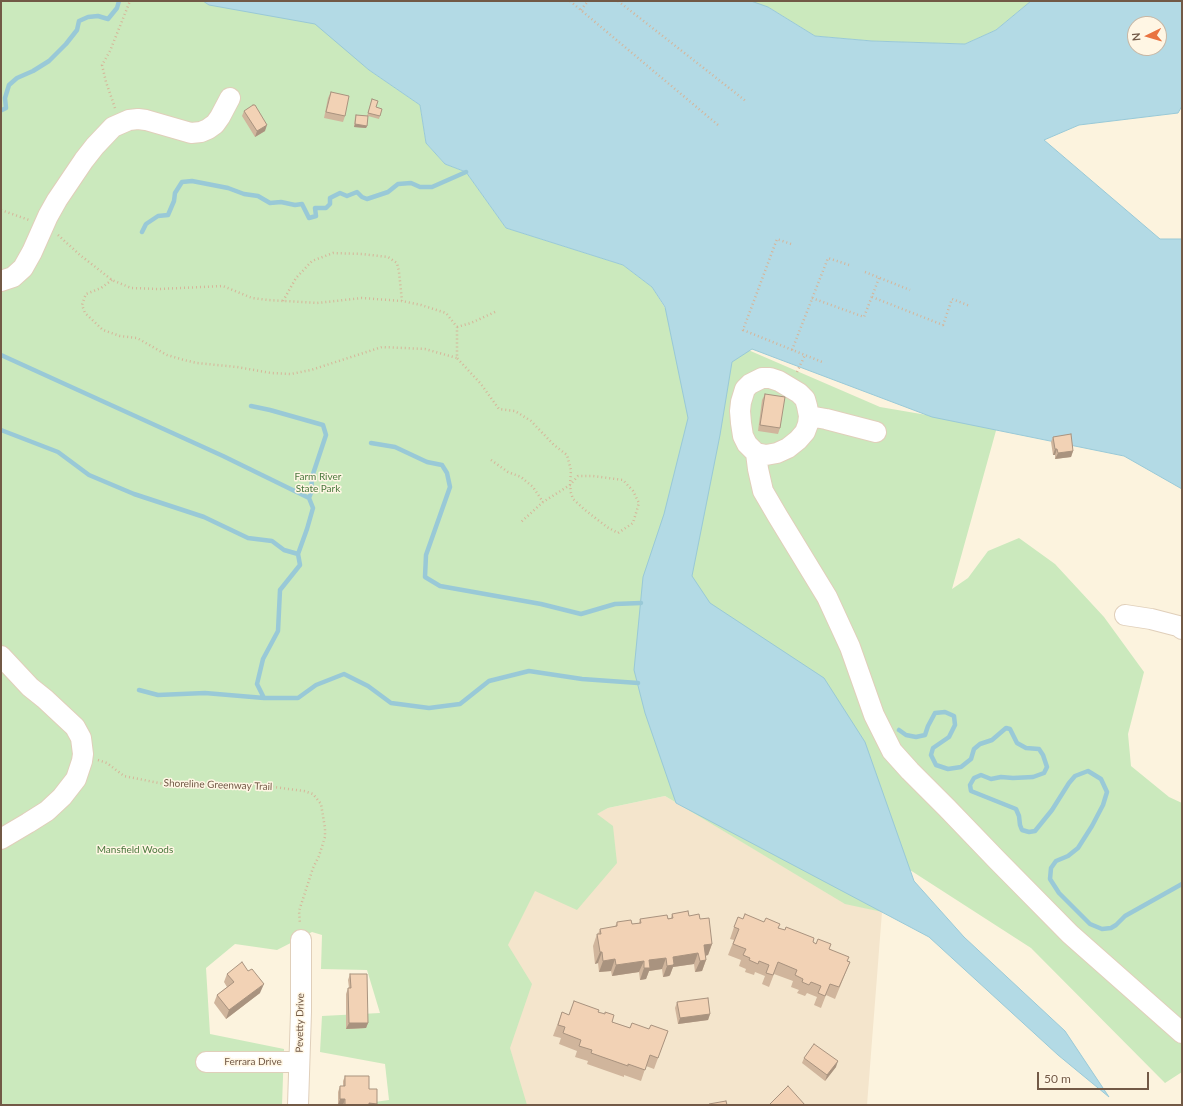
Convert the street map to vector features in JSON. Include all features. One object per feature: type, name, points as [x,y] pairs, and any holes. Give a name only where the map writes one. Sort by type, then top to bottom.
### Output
[{"type":"street","points":[[1,281],[12,277],[23,268],[56,200],[84,160],[113,127],[129,120],[138,119],[191,133],[201,132],[208,129],[220,117],[230,98]]},
{"type":"street","points":[[762,378],[770,378],[779,381],[799,393],[805,399],[809,416],[808,424],[805,432],[788,448],[766,455],[756,453],[747,444],[743,436],[741,424],[741,402],[745,389],[750,384],[762,378]]},
{"type":"street","points":[[809,416],[876,432]]},
{"type":"street","points":[[756,453],[763,491],[827,597],[850,647],[874,714],[892,751],[996,860],[1070,934],[1182,1033]]},
{"type":"street","points":[[1125,614],[1152,619],[1178,626],[1182,629]]},
{"type":"street","points":[[1,656],[30,687],[75,727],[81,738],[83,754],[76,778],[62,797],[47,811],[28,824],[1,839]]},
{"type":"street","name":"Pevetty Drive","points":[[298,1105],[301,940]]},
{"type":"street","name":"Ferrara Drive","points":[[206,1062],[299,1062]]},
{"type":"path","points":[[121,123],[106,82],[102,65],[110,51],[130,1]]},
{"type":"path","points":[[570,1],[718,125]]},
{"type":"path","points":[[581,10],[588,1]]},
{"type":"path","points":[[618,1],[747,102]]},
{"type":"path","points":[[1,210],[53,231],[80,255],[112,280],[131,288],[159,289],[223,286],[252,298],[268,300],[317,303],[362,298],[402,301],[446,313],[457,327],[457,358]]},
{"type":"path","points":[[791,244],[777,239],[743,330],[822,362]]},
{"type":"path","points":[[284,300],[296,278],[312,261],[333,253],[388,257],[397,263],[402,301]]},
{"type":"path","points":[[792,350],[828,258],[849,265]]},
{"type":"path","points":[[865,272],[910,290]]},
{"type":"path","points":[[812,298],[864,317],[879,278]]},
{"type":"path","points":[[112,280],[100,288],[86,294],[82,305],[85,313],[103,330],[120,336],[137,338],[167,355],[197,363],[237,366],[271,373],[291,374],[311,370],[382,347],[425,349],[457,358],[481,384],[499,409],[515,411],[531,421],[554,446],[567,455],[571,470],[570,485],[571,493],[573,499],[585,510],[618,532],[633,523],[639,503],[633,490],[623,480],[592,476],[578,476],[570,485],[543,502],[520,523]]},
{"type":"path","points":[[872,297],[944,325],[952,300],[970,306]]},
{"type":"path","points":[[457,327],[471,323],[497,311]]},
{"type":"path","points":[[799,369],[805,355]]},
{"type":"path","points":[[491,460],[508,472],[521,477],[533,487],[543,502]]},
{"type":"path","name":"Shoreline Greenway Trail","points":[[83,754],[107,764],[124,776],[139,780],[169,785],[214,784],[266,786],[304,791],[313,794],[321,804],[325,837],[299,911],[301,940]]},
{"type":"shaded area","points":[[665,796],[845,903],[882,912],[867,1105],[465,1105],[429,863],[576,824],[608,808]]},
{"type":"green space","name":"Farm River State Park","points":[[1,1],[204,1],[318,22],[369,70],[420,105],[426,143],[445,164],[466,172],[506,228],[623,265],[652,287],[665,308],[739,346],[880,407],[997,427],[952,589],[968,578],[988,551],[1019,538],[1055,564],[1104,617],[1144,672],[1128,734],[1131,766],[1169,797],[1182,803],[1182,1072],[1165,1083],[1031,948],[910,870],[882,912],[845,904],[665,796],[608,808],[597,814],[613,826],[617,863],[577,910],[535,891],[508,945],[532,984],[510,1048],[527,1105],[353,1105],[389,1100],[385,1064],[320,1052],[322,1016],[380,1013],[367,970],[321,969],[322,935],[312,932],[277,950],[235,944],[206,968],[210,1034],[284,1049],[282,1105],[1,1105]]},
{"type":"green space","points":[[736,1],[1031,1],[996,30],[965,44],[872,41],[815,36],[768,7]]},
{"type":"water","points":[[203,1],[751,1],[768,7],[815,36],[872,41],[965,44],[996,30],[1031,1],[1182,1],[1182,106],[1178,113],[1079,125],[1044,140],[1160,239],[1182,239],[1182,489],[1124,456],[932,417],[752,349],[732,362],[720,435],[692,576],[710,603],[824,678],[865,742],[914,881],[964,937],[1065,1031],[1109,1097],[1058,1055],[929,937],[676,803],[645,713],[634,670],[643,577],[664,514],[688,418],[665,307],[652,287],[623,265],[506,228],[466,172],[445,164],[426,143],[420,105],[369,70],[315,24],[209,5]]},
{"type":"building","points":[[331,92],[349,96],[345,116],[326,112]]},
{"type":"building","points":[[372,99],[378,101],[376,107],[382,109],[380,116],[368,113]]},
{"type":"building","points":[[255,105],[267,125],[257,131],[244,111]]},
{"type":"building","points":[[356,115],[368,116],[367,126],[355,124]]},
{"type":"building","points":[[765,394],[785,397],[780,428],[760,425]]},
{"type":"building","points":[[1071,434],[1073,451],[1058,453],[1057,449],[1055,449],[1053,437]]},
{"type":"building","points":[[688,911],[689,916],[699,914],[700,919],[709,918],[712,944],[704,945],[706,960],[700,961],[698,953],[673,957],[674,964],[667,966],[666,958],[649,960],[650,968],[644,968],[644,961],[616,965],[615,959],[603,961],[597,934],[601,934],[600,929],[617,926],[617,922],[631,920],[632,924],[641,923],[640,919],[667,915],[668,919],[673,918],[672,914]]},
{"type":"building","points":[[745,914],[764,922],[766,918],[780,924],[778,928],[785,930],[786,927],[814,938],[813,942],[816,944],[818,939],[831,944],[829,949],[849,957],[847,961],[850,962],[839,987],[830,984],[825,996],[818,993],[821,986],[811,982],[809,985],[802,982],[803,979],[795,975],[797,970],[778,962],[773,975],[766,973],[769,965],[759,961],[758,964],[749,960],[750,958],[743,955],[746,949],[733,944],[739,929],[734,927],[738,917],[743,919]]},
{"type":"building","points":[[242,962],[248,971],[252,969],[264,984],[229,1010],[217,995],[234,982],[227,974]]},
{"type":"building","points":[[350,974],[367,974],[368,1023],[349,1023],[348,988],[351,988]]},
{"type":"building","points":[[708,998],[710,1014],[680,1018],[677,1002]]},
{"type":"building","points":[[574,1001],[599,1010],[598,1012],[605,1014],[605,1012],[614,1015],[612,1022],[630,1028],[632,1023],[649,1029],[651,1025],[668,1031],[658,1058],[650,1055],[645,1070],[628,1064],[628,1066],[591,1053],[592,1050],[579,1046],[581,1040],[563,1033],[565,1027],[558,1025],[562,1012],[569,1015]]},
{"type":"building","points":[[814,1044],[838,1061],[827,1075],[804,1058]]},
{"type":"building","points":[[345,1076],[369,1076],[369,1089],[377,1089],[377,1104],[369,1103],[369,1105],[345,1105],[345,1099],[340,1099],[340,1086],[345,1086]]},
{"type":"building","points":[[788,1086],[805,1105],[769,1105]]},
{"type":"building","points":[[726,1101],[727,1105],[709,1105],[709,1104]]},
{"type":"waterway","points":[[1,110],[6,108],[5,98],[9,85],[17,78],[33,71],[49,61],[66,44],[77,30],[79,21],[88,17],[98,16],[108,19],[117,8],[119,1]]},
{"type":"waterway","points":[[142,232],[146,224],[158,216],[168,215],[174,201],[175,193],[182,182],[192,181],[228,188],[244,194],[258,196],[270,203],[281,202],[295,205],[302,204],[309,218],[316,216],[315,208],[326,208],[330,204],[330,198],[340,193],[347,196],[357,192],[362,197],[367,199],[388,192],[398,184],[411,183],[420,187],[432,187],[466,172]]},
{"type":"waterway","points":[[1,355],[223,456],[309,498],[313,508],[298,554]]},
{"type":"waterway","points":[[251,406],[323,425],[326,435],[312,477],[311,493],[309,498]]},
{"type":"waterway","points":[[1,430],[58,452],[89,475],[134,494],[204,517],[248,538],[272,541],[284,550],[298,554],[300,565],[280,590],[278,631],[263,659],[257,684],[264,698],[298,698],[316,685],[344,674],[368,686],[391,703],[429,708],[460,704],[489,681],[529,671],[582,679],[638,683]]},
{"type":"waterway","points":[[371,443],[395,447],[427,462],[442,465],[447,473],[450,487],[426,555],[425,577],[440,586],[541,604],[581,614],[615,604],[641,603]]},
{"type":"waterway","points":[[139,690],[158,695],[205,693],[264,698]]},
{"type":"waterway","points":[[899,730],[906,735],[916,737],[925,735],[935,713],[945,712],[954,716],[955,725],[949,737],[933,748],[931,755],[936,765],[948,769],[961,767],[971,759],[974,749],[980,744],[992,740],[1006,728],[1010,729],[1017,743],[1026,748],[1039,749],[1043,755],[1047,767],[1044,773],[1033,777],[1001,777],[991,779],[981,775],[974,778],[970,785],[971,791],[1016,809],[1022,830],[1029,832],[1035,831],[1052,810],[1075,776],[1088,771],[1101,779],[1107,792],[1103,805],[1078,848],[1068,856],[1056,861],[1051,868],[1050,879],[1059,893],[1090,924],[1102,929],[1111,928],[1125,916],[1182,884]]},
{"type":"park label","name":"Mansfield Woods","points":[[135,850]]}]
